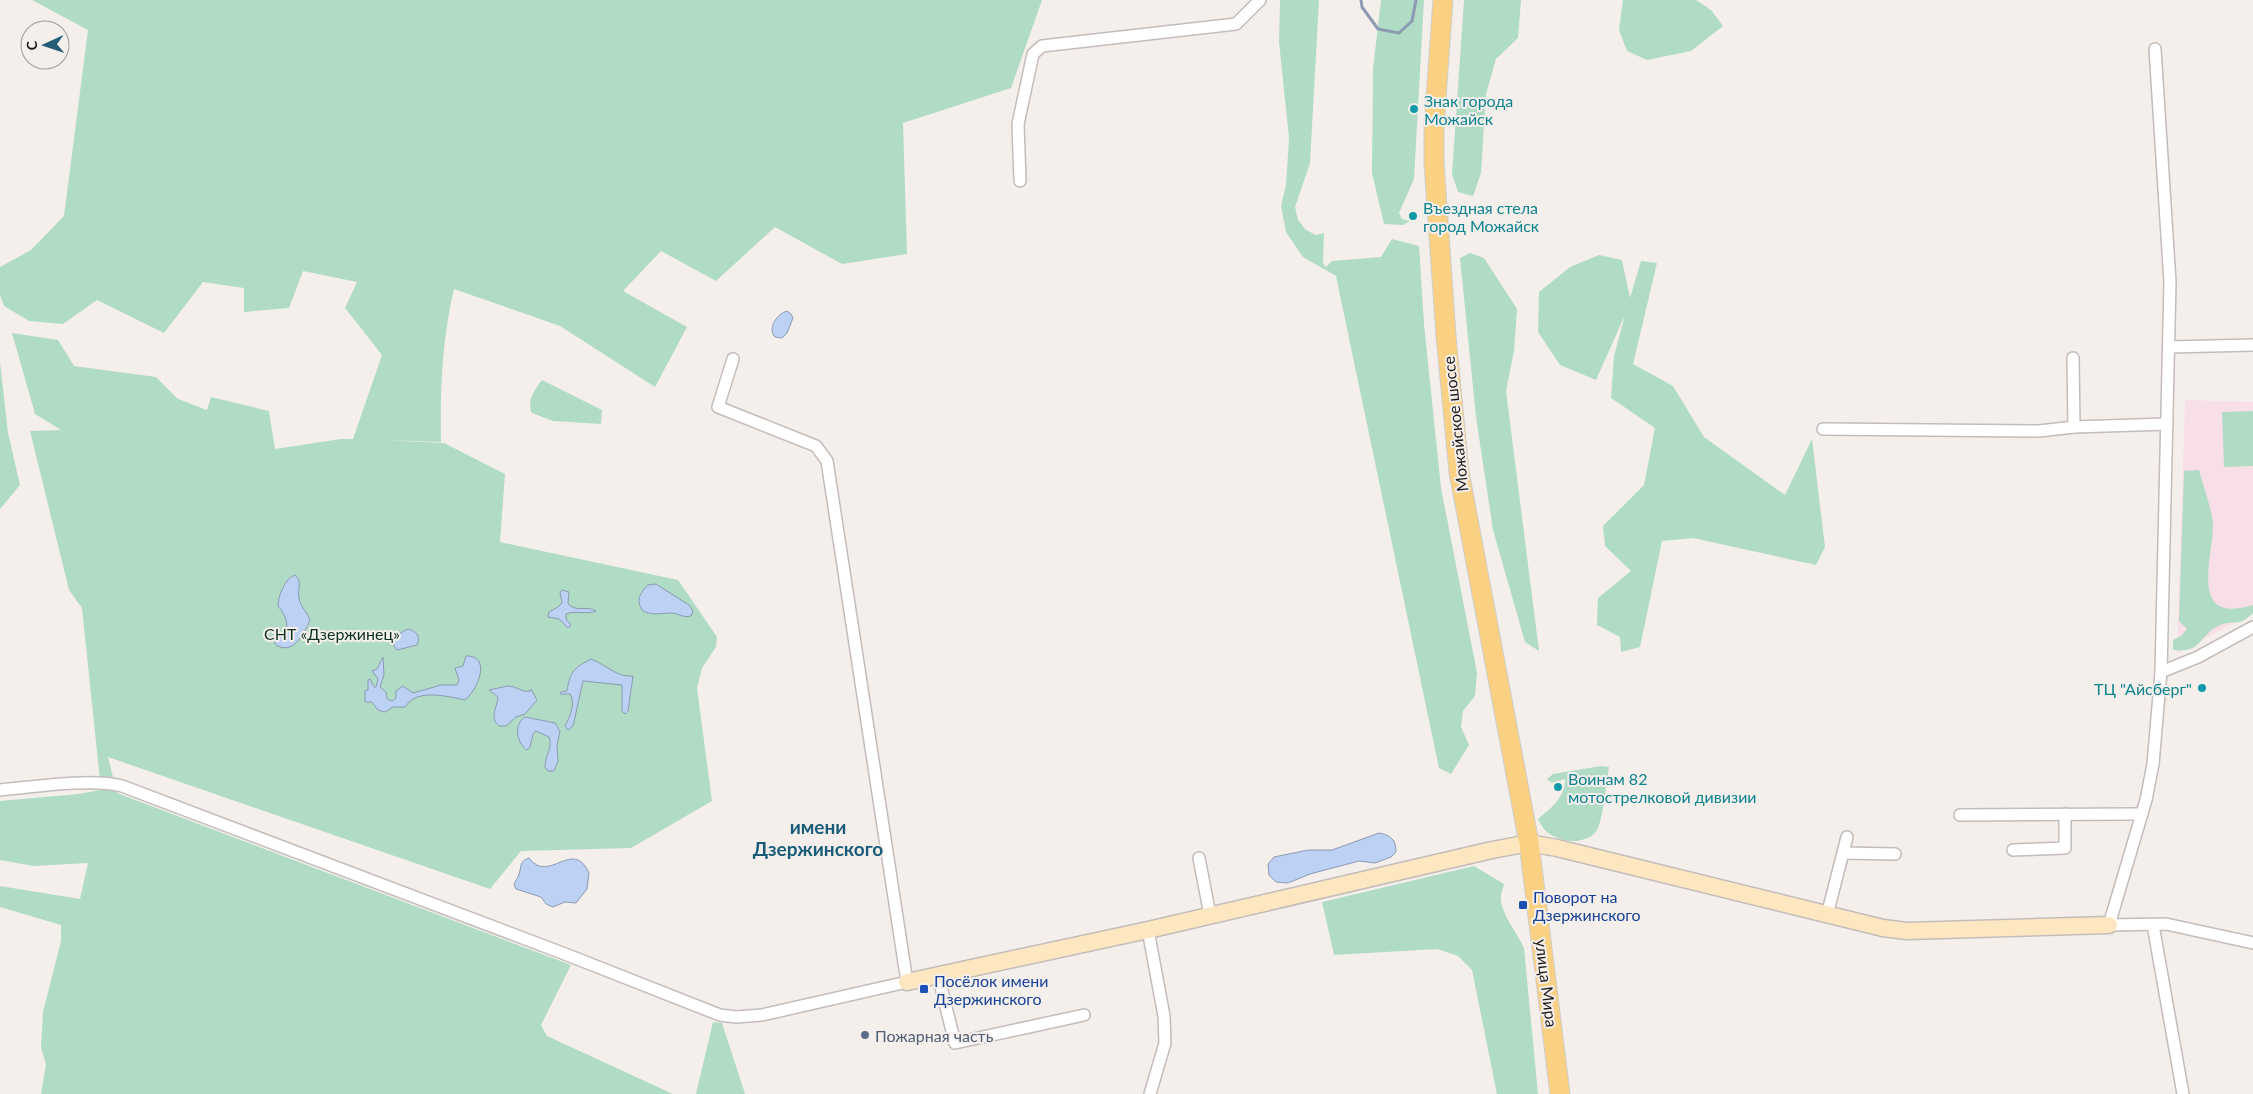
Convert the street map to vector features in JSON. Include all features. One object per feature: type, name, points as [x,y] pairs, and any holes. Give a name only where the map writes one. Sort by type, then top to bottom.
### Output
[{"type":"main road","name":"Можайское шоссе","points":[[1443,0],[1434,126],[1434,163],[1456,445],[1464,505],[1529,843]]},
{"type":"main road","name":"улица Мира","points":[[1529,843],[1560,1094]]},
{"type":"street","points":[[1020,181],[1018,124],[1033,54],[1042,46],[1236,24],[1260,0]]},
{"type":"street","points":[[2109,925],[2142,814],[2153,764],[2161,672],[2170,282],[2155,49]]},
{"type":"street","points":[[2169,347],[2253,345]]},
{"type":"street","points":[[2073,358],[2074,427]]},
{"type":"street","points":[[733,359],[718,407],[816,446],[827,461],[907,982]]},
{"type":"street","points":[[1823,429],[2039,431],[2074,427],[2167,424]]},
{"type":"street","points":[[2161,672],[2198,657],[2253,627]]},
{"type":"street","points":[[0,790],[90,783],[122,786],[556,950],[720,1015],[736,1017],[762,1015],[1148,930],[1499,848],[1529,843],[1558,848],[1866,925],[1907,931],[2166,924],[2253,943]]},
{"type":"street","points":[[2012,850],[2065,848],[2065,814]]},
{"type":"street","points":[[1960,815],[2142,814]]},
{"type":"street","points":[[1827,915],[1844,853],[1846,837]]},
{"type":"street","points":[[1844,853],[1895,854]]},
{"type":"street","points":[[1199,858],[1210,915]]},
{"type":"street","points":[[2153,925],[2183,1094]]},
{"type":"street","points":[[1148,930],[1155,961],[1165,1043],[1150,1094]]},
{"type":"street","points":[[938,975],[955,1043],[1084,1015]]},
{"type":"shaded area","points":[[2185,400],[2253,402],[2253,613],[2177,653]]},
{"type":"green space","name":"СНТ «Дзержинец»","points":[[32,0],[1042,0],[1011,88],[903,123],[907,254],[842,264],[775,227],[716,281],[661,251],[623,291],[687,327],[655,387],[560,326],[454,289],[443,365],[441,442],[382,440],[444,443],[505,474],[500,542],[678,580],[717,637],[716,647],[702,668],[697,688],[712,801],[631,848],[521,851],[490,889],[108,757],[117,793],[571,965],[541,1025],[547,1036],[673,1094],[41,1094],[46,1065],[41,1047],[43,1012],[61,941],[61,925],[0,907],[0,886],[80,899],[88,863],[33,866],[0,860],[0,801],[101,790],[82,608],[69,590],[30,431],[61,430],[35,414],[12,333],[58,340],[74,366],[156,377],[178,399],[207,410],[211,397],[269,411],[275,449],[341,439],[353,439],[382,355],[345,308],[357,282],[303,271],[289,308],[244,312],[244,288],[203,282],[164,333],[97,300],[63,324],[29,321],[4,306],[0,295],[0,267],[31,250],[64,216],[88,30]]},
{"type":"green space","points":[[1280,0],[1319,0],[1310,163],[1295,207],[1298,220],[1306,230],[1316,235],[1324,233],[1323,264],[1326,267],[1332,261],[1381,257],[1392,239],[1419,246],[1424,324],[1441,488],[1477,673],[1475,696],[1463,711],[1461,727],[1469,745],[1451,774],[1439,768],[1336,276],[1303,257],[1286,232],[1281,206],[1286,185],[1289,138],[1279,42]]},
{"type":"green space","points":[[1381,0],[1424,0],[1414,179],[1399,213],[1402,219],[1410,221],[1403,225],[1384,224],[1372,173],[1373,69]]},
{"type":"green space","points":[[1464,0],[1521,0],[1518,38],[1496,59],[1486,94],[1481,173],[1473,196],[1458,192],[1452,174]]},
{"type":"green space","points":[[1623,0],[1696,0],[1711,10],[1723,26],[1691,51],[1647,60],[1627,51],[1619,30]]},
{"type":"green space","points":[[1470,253],[1484,258],[1517,309],[1514,351],[1506,391],[1539,651],[1525,642],[1493,530],[1476,417],[1460,258]]},
{"type":"green space","points":[[1599,255],[1622,260],[1630,298],[1641,261],[1657,263],[1633,364],[1673,386],[1704,437],[1785,495],[1812,439],[1825,547],[1816,565],[1693,538],[1662,541],[1640,647],[1621,652],[1620,637],[1597,625],[1598,598],[1631,571],[1605,546],[1603,526],[1644,485],[1655,428],[1611,398],[1614,356],[1625,315],[1596,380],[1560,365],[1538,332],[1539,292],[1570,267]]},
{"type":"green space","points":[[0,362],[8,433],[20,485],[0,509]]},
{"type":"green space","points":[[542,380],[602,410],[601,424],[553,421],[532,413],[530,409],[531,400],[534,391]]},
{"type":"green space","points":[[2253,411],[2253,466],[2224,467],[2222,412]]},
{"type":"green space","points":[[2199,470],[2213,521],[2208,572],[2212,598],[2220,606],[2233,609],[2253,605],[2253,613],[2240,622],[2225,623],[2213,629],[2196,646],[2190,649],[2173,650],[2173,640],[2181,636],[2187,629],[2179,621],[2184,471]]},
{"type":"green space","points":[[1601,766],[1609,767],[1602,815],[1596,832],[1583,840],[1573,841],[1568,841],[1548,833],[1538,819],[1560,797],[1563,792],[1565,779],[1552,783],[1547,779],[1553,774]]},
{"type":"green space","points":[[1474,866],[1504,884],[1501,896],[1502,906],[1524,948],[1538,1094],[1497,1094],[1472,970],[1458,956],[1437,949],[1334,955],[1322,902]]},
{"type":"green space","points":[[713,1022],[722,1023],[745,1094],[696,1094]]},
{"type":"water","points":[[787,311],[793,318],[787,333],[782,338],[775,337],[772,330],[774,322]]},
{"type":"water","points":[[295,575],[299,580],[300,601],[310,620],[297,642],[287,648],[275,644],[274,639],[286,635],[287,627],[278,602],[285,583]]},
{"type":"water","points":[[656,584],[689,605],[693,611],[691,616],[672,613],[654,614],[643,611],[639,604],[641,594],[648,585]]},
{"type":"water","points":[[562,590],[569,592],[568,603],[574,608],[596,611],[566,614],[566,619],[571,625],[568,628],[559,619],[548,617],[549,612],[562,603],[560,592]]},
{"type":"water","points":[[408,629],[417,634],[417,645],[397,650],[394,646],[396,638]]},
{"type":"water","points":[[466,656],[474,657],[479,661],[481,667],[478,681],[465,700],[439,695],[425,695],[413,699],[405,707],[393,707],[385,712],[378,710],[372,702],[365,702],[368,680],[370,679],[374,687],[376,687],[378,679],[372,671],[377,669],[383,657],[384,675],[380,687],[386,692],[387,699],[392,701],[396,698],[396,691],[403,686],[413,693],[441,685],[457,685],[459,680],[455,668],[463,666]]},
{"type":"water","points":[[591,659],[616,673],[633,676],[628,711],[625,714],[622,711],[622,685],[583,681],[573,726],[568,730],[565,726],[572,710],[572,698],[570,694],[560,694],[567,691],[571,674],[580,665]]},
{"type":"water","points":[[508,686],[525,691],[530,691],[531,689],[537,700],[525,714],[516,717],[506,726],[499,726],[494,720],[498,697],[489,690]]},
{"type":"water","points":[[525,717],[555,723],[560,731],[557,745],[558,761],[554,771],[548,771],[545,767],[550,744],[549,737],[536,731],[527,750],[521,743],[518,729],[521,720]]},
{"type":"water","points":[[1379,833],[1387,835],[1394,841],[1396,852],[1391,857],[1375,863],[1359,861],[1310,874],[1288,883],[1276,882],[1269,875],[1268,864],[1274,857],[1308,850],[1332,850]]},
{"type":"water","points":[[529,858],[537,865],[545,867],[576,859],[583,863],[589,873],[587,889],[576,903],[565,902],[553,907],[546,904],[541,897],[516,889],[514,885],[519,875],[521,864]]},
{"type":"waterway","points":[[1361,0],[1362,7],[1378,29],[1399,33],[1412,21],[1416,0]]},
{"type":"place","name":"Знак города Можайск","points":[[1414,109]]},
{"type":"place","name":"Въездная стела город Можайск","points":[[1413,216]]},
{"type":"place","name":"ТЦ \"Айсберг\"","points":[[2202,688]]},
{"type":"place","name":"Воинам 82 мотострелковой дивизии","points":[[1558,787]]},
{"type":"place","name":"Поворот на Дзержинского","points":[[1523,905]]},
{"type":"place","name":"Посёлок имени Дзержинского","points":[[924,989]]},
{"type":"place","name":"Пожарная часть","points":[[865,1035]]},
{"type":"district","name":"имени Дзержинского","points":[[818,837]]}]
